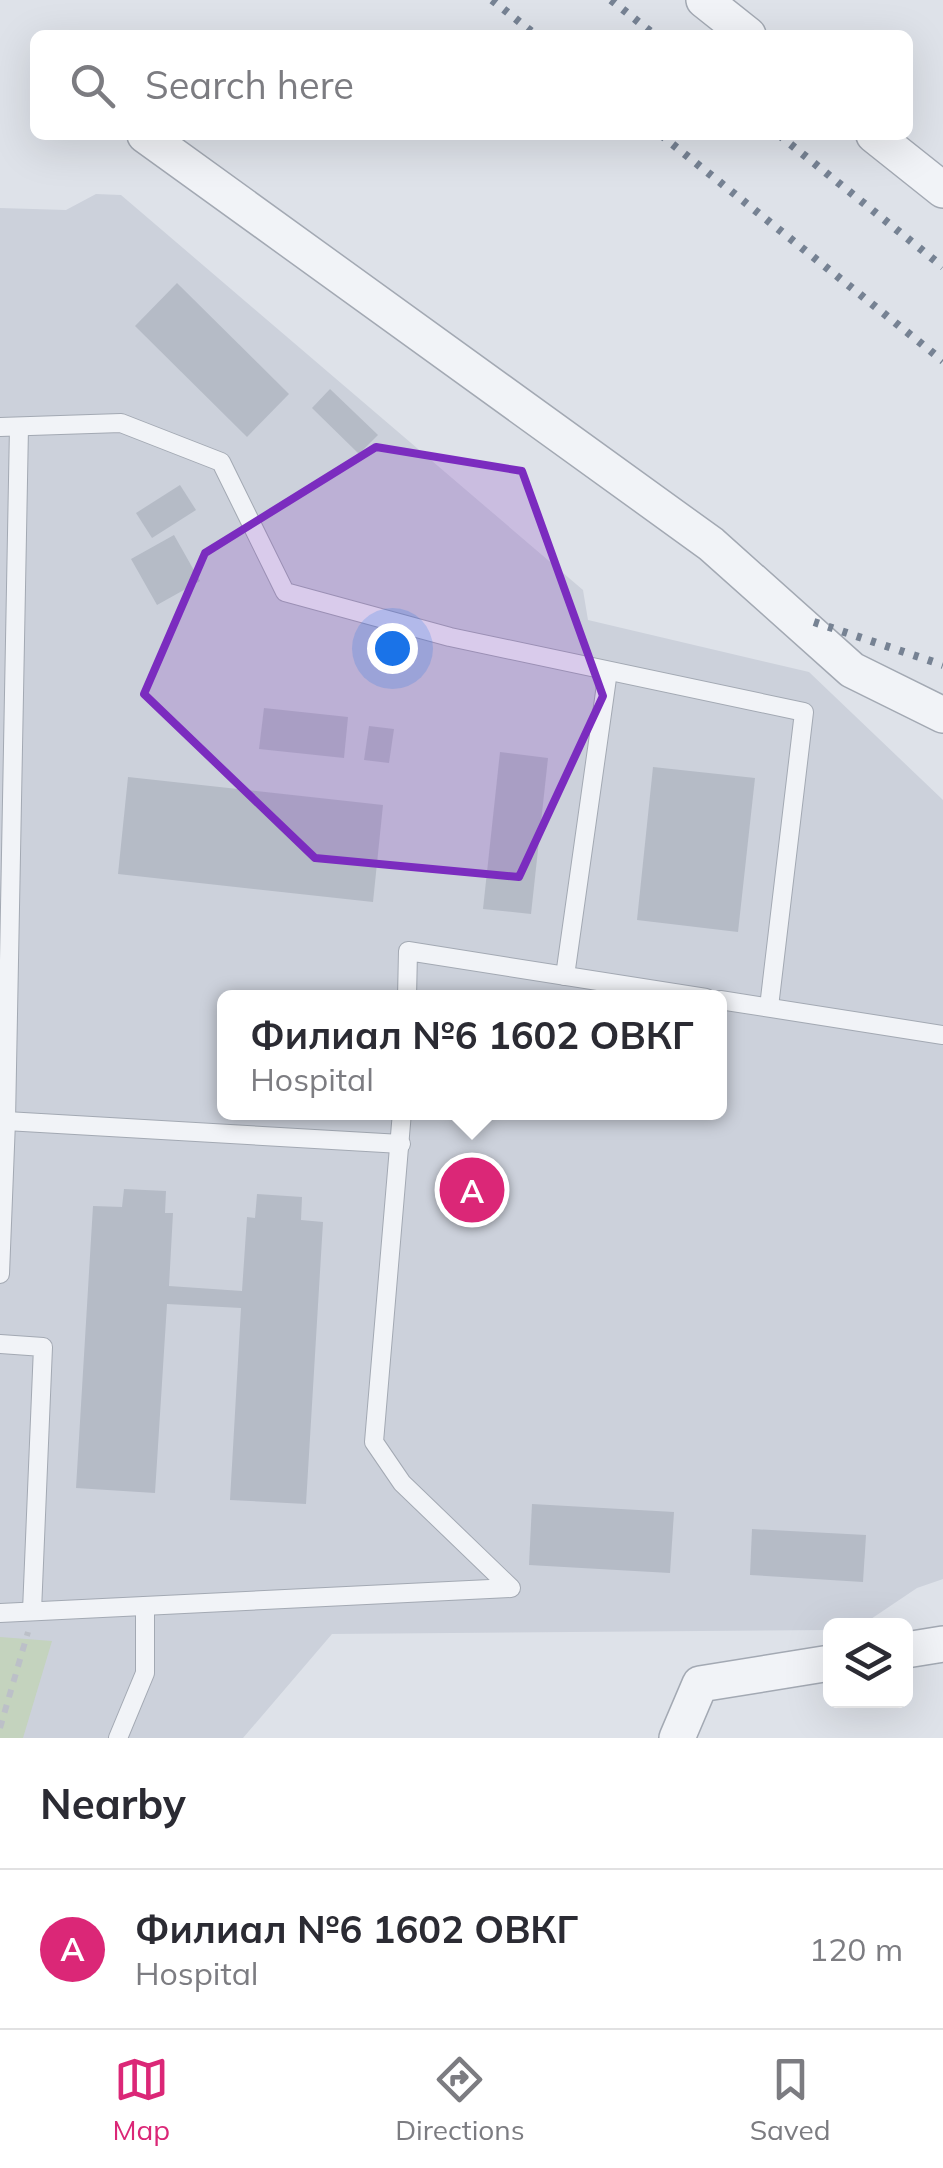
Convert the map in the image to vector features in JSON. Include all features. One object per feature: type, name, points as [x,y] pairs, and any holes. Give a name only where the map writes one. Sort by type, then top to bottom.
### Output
[{"type":"street","points":[[704,0],[742,30]]},
{"type":"street","points":[[152,140],[711,544],[852,670],[943,714]]},
{"type":"street","points":[[880,140],[943,190]]},
{"type":"street","points":[[913,1649],[943,1644]]},
{"type":"street","points":[[677,1738],[700,1684],[823,1663]]},
{"type":"lane","points":[[0,1274],[6,1121],[9,427],[121,423],[220,462],[285,592],[450,637],[804,712],[769,1007]]},
{"type":"lane","points":[[566,976],[608,670]]},
{"type":"lane","points":[[407,990],[408,951],[655,990]]},
{"type":"lane","points":[[727,1001],[943,1035]]},
{"type":"lane","points":[[0,1613],[511,1588],[402,1483],[374,1442],[402,1120]]},
{"type":"lane","points":[[6,1121],[401,1144]]},
{"type":"lane","points":[[0,1344],[43,1347],[32,1611]]},
{"type":"lane","points":[[118,1738],[144,1673],[145,1606]]},
{"type":"path","points":[[0,1728],[32,1611]]},
{"type":"highlighted area","points":[[376,447],[522,471],[603,696],[519,877],[315,858],[144,694],[205,553]]},
{"type":"shaded area","points":[[96,194],[121,195],[583,590],[588,620],[809,672],[943,800],[943,1579],[917,1588],[872,1618],[823,1618],[823,1630],[332,1634],[243,1738],[0,1738],[0,208],[66,210]]},
{"type":"green space","points":[[0,1637],[52,1641],[23,1738],[0,1738]]},
{"type":"building","points":[[177,283],[289,394],[247,437],[135,326]]},
{"type":"building","points":[[330,389],[378,435],[359,454],[312,408]]},
{"type":"building","points":[[180,485],[196,510],[152,538],[136,513]]},
{"type":"building","points":[[174,535],[200,581],[157,605],[131,559]]},
{"type":"building","points":[[264,708],[348,717],[344,758],[259,749]]},
{"type":"building","points":[[369,726],[394,729],[389,763],[364,760]]},
{"type":"building","points":[[500,752],[548,758],[531,914],[483,909]]},
{"type":"building","points":[[653,767],[755,778],[738,932],[637,920]]},
{"type":"building","points":[[128,777],[383,805],[373,902],[118,874]]},
{"type":"building","points":[[124,1189],[166,1191],[165,1213],[173,1213],[169,1286],[242,1291],[247,1217],[255,1218],[257,1194],[302,1197],[301,1220],[323,1222],[306,1504],[230,1500],[241,1308],[167,1304],[155,1493],[76,1488],[93,1206],[122,1207]]},
{"type":"building","points":[[532,1504],[674,1512],[670,1573],[529,1565]]},
{"type":"building","points":[[752,1529],[866,1535],[863,1582],[750,1575]]},
{"type":"railway","points":[[492,0],[530,30]]},
{"type":"railway","points":[[611,0],[649,30]]},
{"type":"railway","points":[[667,140],[943,361]]},
{"type":"railway","points":[[785,140],[943,267]]},
{"type":"railway","points":[[814,622],[943,665]]},
{"type":"place","name":"Филиал №6 1602 ОВКГ","points":[[472,1190]]}]
